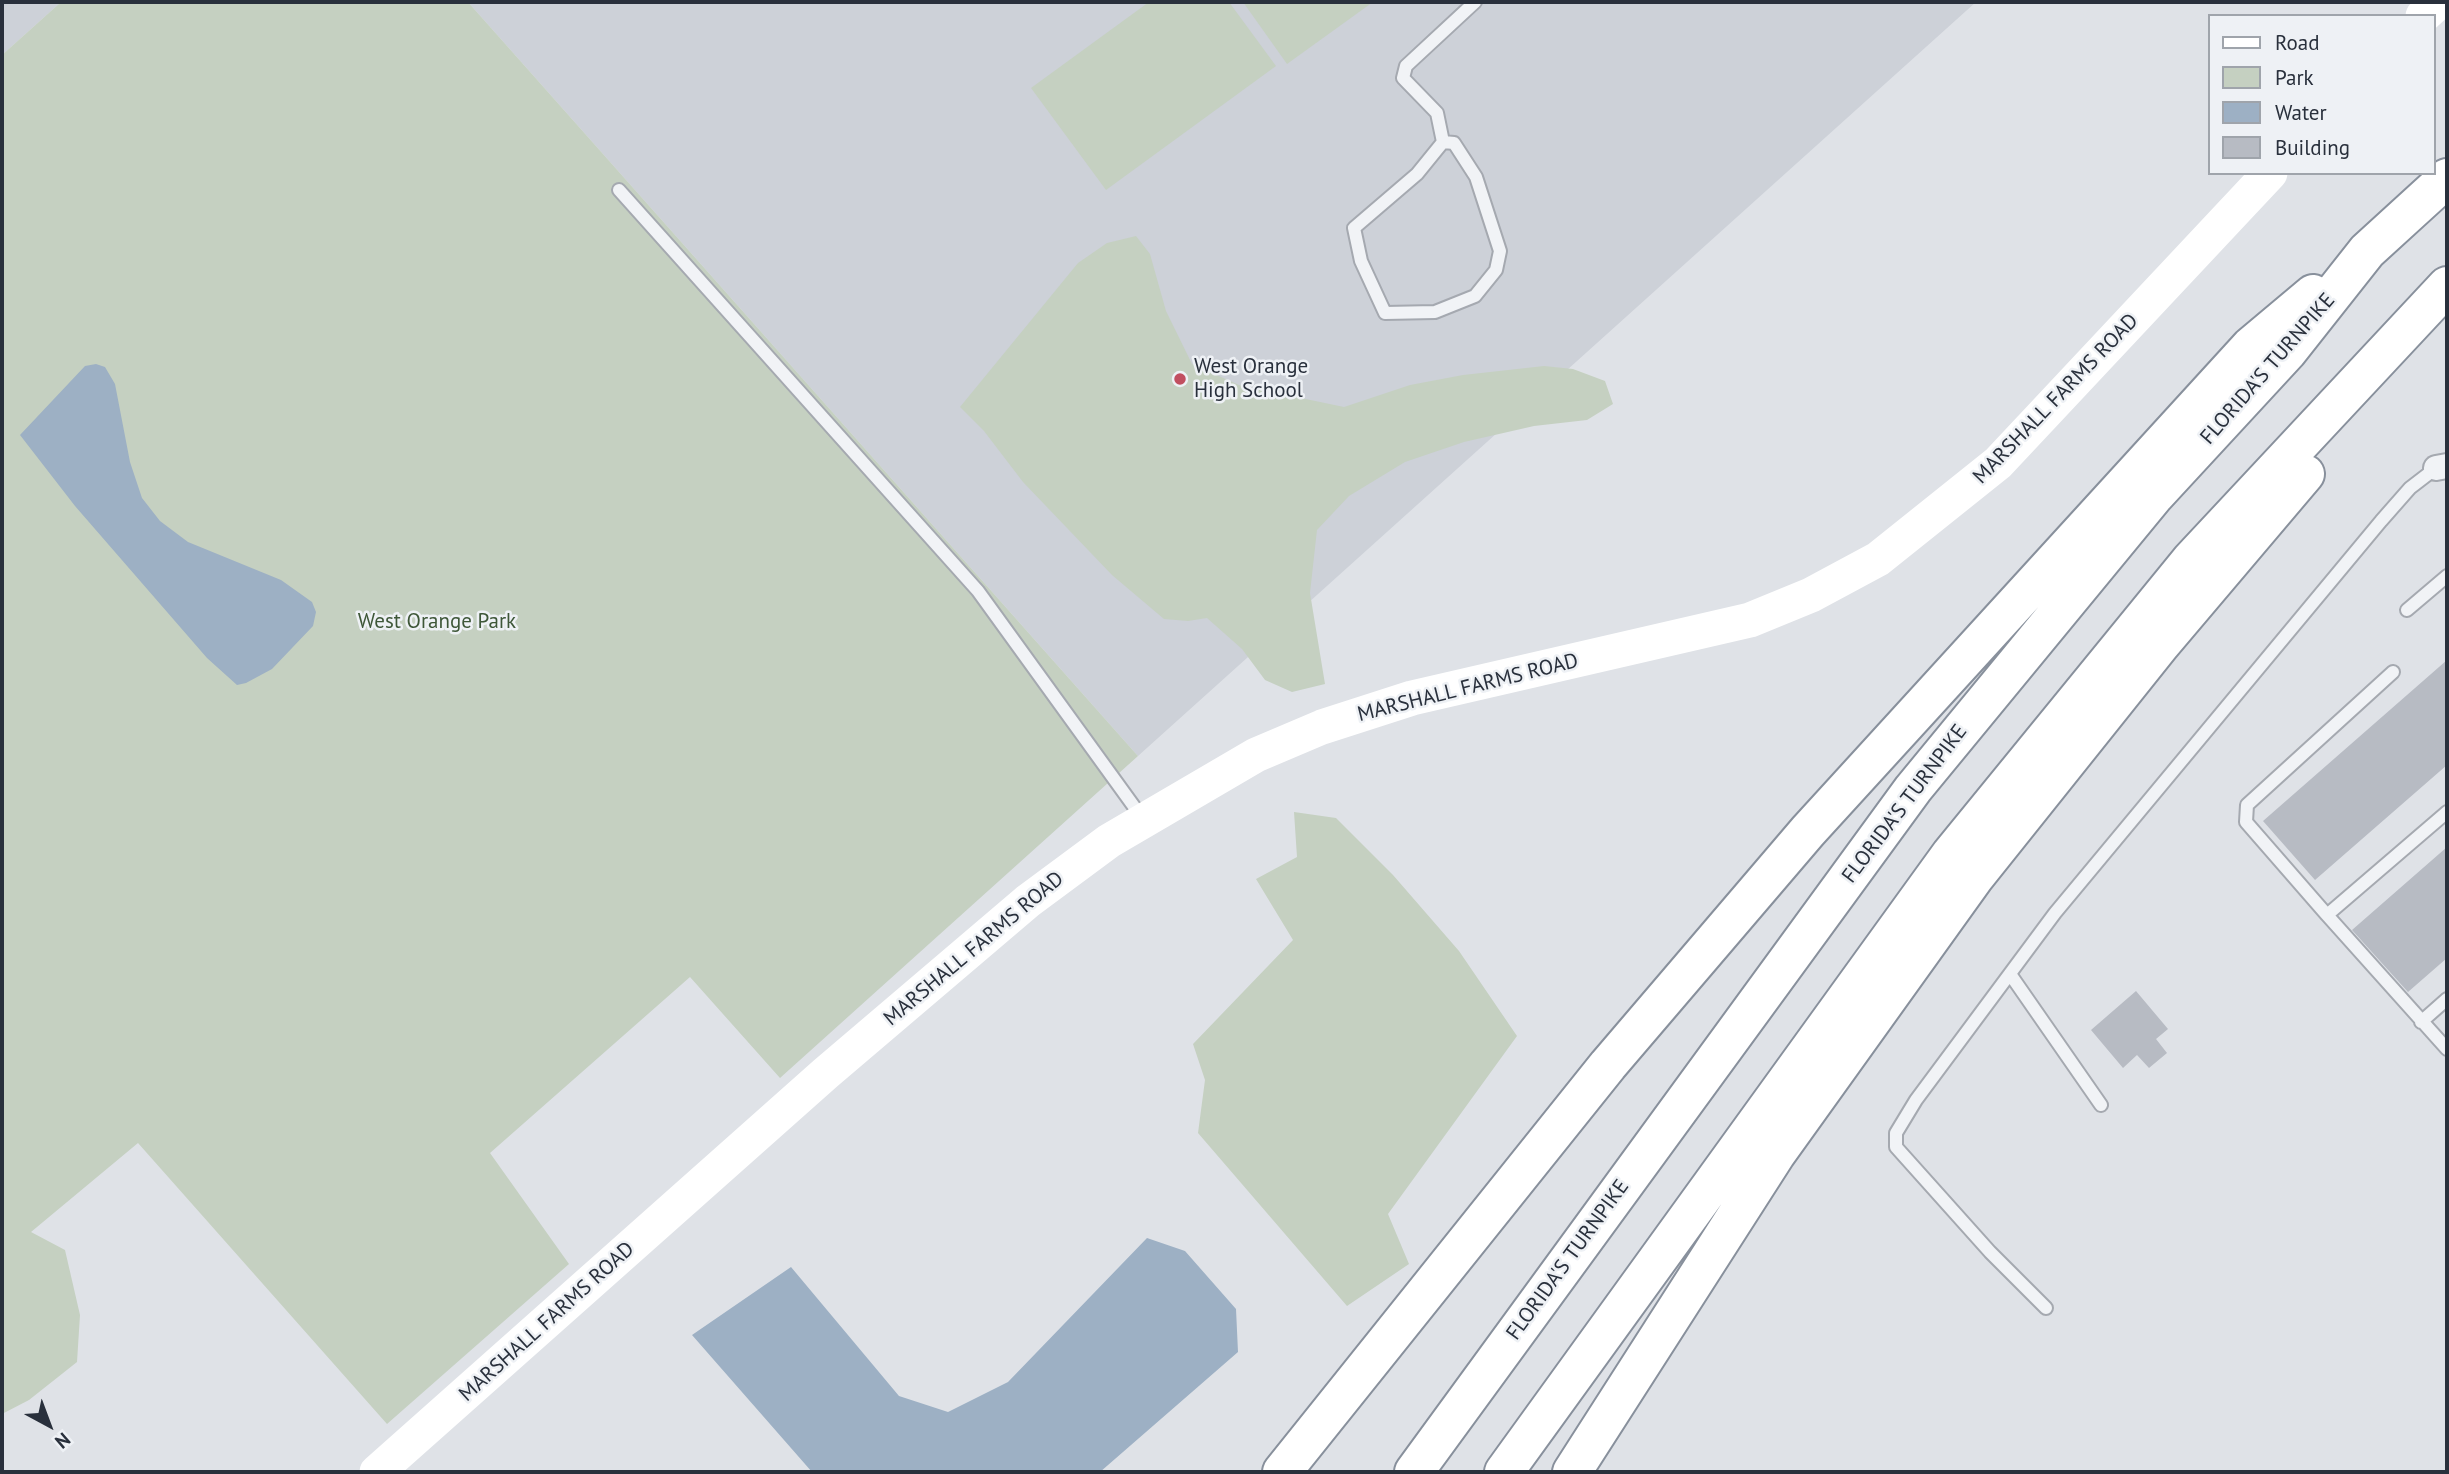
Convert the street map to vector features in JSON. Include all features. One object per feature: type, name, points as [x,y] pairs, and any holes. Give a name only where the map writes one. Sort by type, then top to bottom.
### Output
[{"type":"highway","name":"FLORIDA'S TURNPIKE","points":[[1414,1472],[1913,789],[2155,495],[2288,351],[2367,251],[2447,178]]},
{"type":"highway","points":[[1282,1472],[1608,1065],[1808,831],[2251,346],[2367,251]]},
{"type":"highway","points":[[1504,1472],[1968,834],[2191,560],[2447,288]]},
{"type":"highway","points":[[1572,1472],[1776,1154],[1974,878],[2161,644],[2318,459],[2447,288]]},
{"type":"highway","points":[[1266,1472],[1416,1308]]},
{"type":"street","points":[[2425,14],[2438,2]]},
{"type":"street","name":"MARSHALL FARMS ROAD","points":[[377,1472],[873,1033],[1028,901],[1143,819],[1256,755],[1322,727],[1412,698],[1750,620],[1811,595],[1878,559],[1998,463],[2268,175]]},
{"type":"lane","points":[[1443,142],[1437,113],[1403,78],[1406,66],[1475,2]]},
{"type":"lane","points":[[1443,142],[1454,143],[1476,177],[1500,251],[1496,270],[1475,296],[1435,312],[1385,313],[1361,261],[1354,228],[1417,174],[1443,142]]},
{"type":"lane","points":[[619,190],[978,591],[1143,819]]},
{"type":"lane","points":[[2046,1308],[1990,1252],[1896,1147],[1896,1133],[1916,1100],[2055,913],[2233,695],[2396,504],[2441,467]]},
{"type":"lane","points":[[2407,610],[2447,576]]},
{"type":"lane","points":[[2393,671],[2248,805],[2246,822],[2447,1049]]},
{"type":"lane","points":[[2327,915],[2447,812]]},
{"type":"lane","points":[[2010,974],[2101,1105]]},
{"type":"lane","points":[[2421,1022],[2447,999]]},
{"type":"shaded area","points":[[2,2],[61,2],[2,55]]},
{"type":"shaded area","name":"West Orange High School","points":[[468,2],[1976,2],[1138,756]]},
{"type":"green space","name":"West Orange Park","points":[[61,2],[468,2],[1138,756],[780,1078],[690,977],[490,1153],[569,1264],[387,1424],[138,1143],[31,1232],[65,1250],[80,1315],[77,1362],[29,1400],[2,1414],[2,55]]},
{"type":"green space","points":[[1149,2],[1229,2],[1276,66],[1106,190],[1031,88]]},
{"type":"green space","points":[[1243,2],[1373,2],[1287,64]]},
{"type":"green space","points":[[1136,236],[1150,254],[1166,311],[1192,364],[1239,385],[1344,407],[1410,385],[1463,375],[1544,366],[1573,369],[1605,381],[1613,404],[1587,420],[1534,426],[1464,442],[1405,462],[1349,496],[1317,530],[1310,593],[1325,684],[1292,692],[1265,680],[1242,649],[1207,618],[1188,621],[1164,619],[1112,575],[1023,482],[984,431],[960,407],[1078,263],[1107,243]]},
{"type":"green space","points":[[1294,812],[1336,818],[1393,875],[1459,951],[1517,1036],[1388,1214],[1409,1264],[1347,1306],[1198,1133],[1205,1080],[1193,1044],[1293,940],[1256,879],[1297,857]]},
{"type":"water","points":[[96,364],[105,367],[115,384],[130,462],[142,498],[160,521],[188,542],[281,580],[312,602],[316,612],[313,626],[272,669],[246,683],[237,685],[207,658],[75,506],[20,435],[85,366]]},
{"type":"water","points":[[1147,1238],[1185,1251],[1236,1309],[1238,1352],[1100,1472],[812,1472],[692,1335],[791,1267],[899,1396],[948,1412],[1008,1382]]},
{"type":"building","points":[[2447,660],[2447,765],[2315,880],[2263,821]]},
{"type":"building","points":[[2447,847],[2447,958],[2408,992],[2352,930]]},
{"type":"building","points":[[2136,991],[2168,1029],[2156,1039],[2167,1053],[2149,1068],[2137,1055],[2123,1068],[2091,1030]]},
{"type":"place","name":"West Orange High School","points":[[1180,379]]}]
